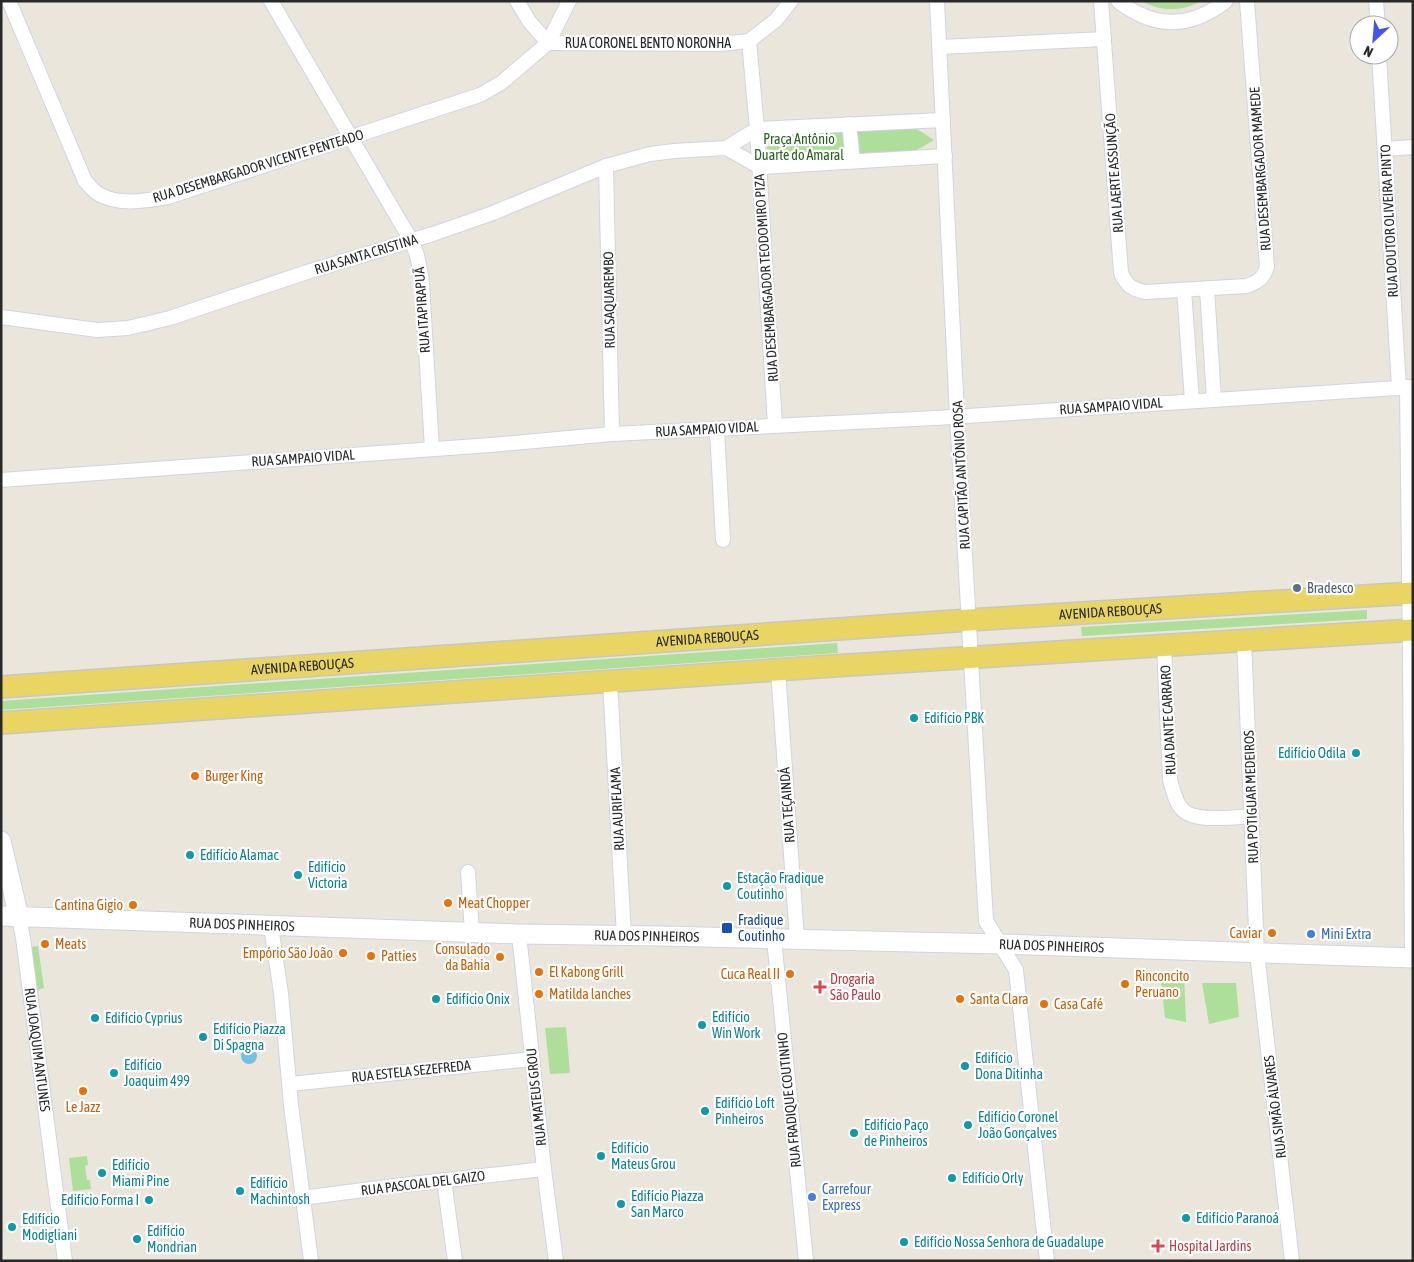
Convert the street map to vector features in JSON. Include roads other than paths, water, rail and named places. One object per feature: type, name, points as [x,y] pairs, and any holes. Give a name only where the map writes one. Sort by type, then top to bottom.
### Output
[{"type":"main road","name":"AVENIDA REBOUÇAS","points":[[1,687],[969,620],[1411,593]]},
{"type":"main road","points":[[1,724],[971,657],[1411,630]]},
{"type":"main road","name":"RUA JOAQUIM ANTUNES","points":[[1,841],[10,916]]},
{"type":"main road","name":"RUA DOS PINHEIROS","points":[[10,916],[519,934],[1000,944],[1412,958]]},
{"type":"street","name":"RUA DESEMBARGADOR VICENTE PENTEADO","points":[[9,1],[85,181],[96,193],[112,199],[139,201],[168,197],[480,95],[501,83],[548,43]]},
{"type":"street","name":"RUA ITAPIRAPUÃ","points":[[271,1],[412,240],[419,263],[422,284],[432,448]]},
{"type":"street","points":[[517,1],[529,21],[548,43],[568,1]]},
{"type":"street","name":"RUA CORONEL BENTO NORONHA","points":[[548,43],[719,44],[749,41],[776,20],[791,1]]},
{"type":"street","name":"RUA CAPITÃO ANTÔNIO ROSA","points":[[937,1],[957,416],[986,921],[1016,970],[1047,1261]]},
{"type":"street","name":"RUA LAERTE ASSUNÇÃO","points":[[1101,1],[1122,273],[1126,283],[1134,290],[1145,292],[1184,290]]},
{"type":"street","points":[[1118,1],[1132,12],[1147,19],[1164,22],[1180,22],[1197,18],[1212,11],[1226,1]]},
{"type":"street","name":"RUA DESEMBARGADOR MAMEDE","points":[[1184,290],[1246,286],[1258,282],[1264,276],[1267,267],[1247,1]]},
{"type":"street","points":[[1376,1],[1377,15]]},
{"type":"street","points":[[940,47],[1104,39]]},
{"type":"street","name":"RUA DESEMBARGADOR TEODOMIRO PIZA","points":[[749,41],[760,167],[775,425]]},
{"type":"street","name":"RUA DOUTOR OLIVEIRA PINTO","points":[[1381,65],[1385,149],[1406,387],[1411,593],[1412,958]]},
{"type":"street","points":[[757,129],[943,120]]},
{"type":"street","points":[[849,124],[853,161]]},
{"type":"street","name":"RUA SANTA CRISTINA","points":[[1,317],[97,330],[128,328],[170,318],[304,273],[412,240],[501,209],[606,166],[650,154],[726,148],[757,129]]},
{"type":"street","points":[[1385,149],[1413,147]]},
{"type":"street","points":[[726,148],[760,167],[945,156]]},
{"type":"street","name":"RUA SAQUAREMBO","points":[[606,166],[612,434]]},
{"type":"street","points":[[1207,289],[1214,399]]},
{"type":"street","points":[[1184,290],[1192,401]]},
{"type":"street","name":"RUA SAMPAIO VIDAL","points":[[1,480],[612,434],[957,416],[1406,387]]},
{"type":"street","points":[[717,430],[723,540]]},
{"type":"street","name":"RUA POTIGUAR MEDEIROS","points":[[1244,640],[1257,953]]},
{"type":"street","name":"RUA DANTE CARRARO","points":[[1164,645],[1170,780],[1180,808],[1188,815],[1199,818],[1252,816]]},
{"type":"street","name":"RUA TEÇAINDÁ","points":[[778,670],[797,939]]},
{"type":"street","name":"RUA AURIFLAMA","points":[[610,682],[624,936]]},
{"type":"street","points":[[468,872],[472,932]]},
{"type":"street","name":"RUA JOAQUIM ANTUNES","points":[[10,916],[24,938],[65,1261]]},
{"type":"street","points":[[271,926],[281,994],[302,1198],[311,1261]]},
{"type":"street","name":"RUA MATEUS GROU","points":[[519,934],[544,1169],[556,1261]]},
{"type":"street","name":"RUA FRADIQUE COUTINHO","points":[[774,939],[806,1261]]},
{"type":"street","name":"RUA SIMÃO ÁLVARES","points":[[1257,953],[1292,1261]]},
{"type":"street","name":"RUA ESTELA SEZEFREDA","points":[[290,1084],[532,1059]]},
{"type":"street","name":"RUA PASCOAL DEL GAIZO","points":[[302,1198],[544,1169]]},
{"type":"street","points":[[444,1180],[455,1261]]},
{"type":"water","points":[[246,1048],[252,1048],[257,1053],[255,1062],[246,1064],[241,1059],[241,1053]]},
{"type":"place","name":"Bradesco","points":[[1297,588]]},
{"type":"place","name":"Edifício PBK","points":[[914,718]]},
{"type":"place","name":"Edifício Odila","points":[[1356,753]]},
{"type":"place","name":"Burger King","points":[[195,776]]},
{"type":"place","name":"Edifício Alamac","points":[[190,855]]},
{"type":"place","name":"Edifício Victoria","points":[[298,875]]},
{"type":"place","name":"Estação Fradique Coutinho","points":[[727,886]]},
{"type":"place","name":"Meat Chopper","points":[[448,903]]},
{"type":"place","name":"Cantina Gigio","points":[[133,905]]},
{"type":"place","name":"Fradique Coutinho","points":[[727,928]]},
{"type":"place","name":"Caviar","points":[[1272,933]]},
{"type":"place","name":"Mini Extra","points":[[1311,934]]},
{"type":"place","name":"Meats","points":[[45,944]]},
{"type":"place","name":"Empório São João","points":[[343,953]]},
{"type":"place","name":"Patties","points":[[371,956]]},
{"type":"place","name":"Consulado da Bahia","points":[[500,957]]},
{"type":"place","name":"El Kabong Grill","points":[[539,972]]},
{"type":"place","name":"Cuca Real II","points":[[790,974]]},
{"type":"place","name":"Rinconcito Peruano","points":[[1125,984]]},
{"type":"place","name":"Drogaria São Paulo","points":[[820,987]]},
{"type":"place","name":"Matilda lanches","points":[[539,994]]},
{"type":"place","name":"Edifício Onix","points":[[436,999]]},
{"type":"place","name":"Santa Clara","points":[[960,999]]},
{"type":"place","name":"Casa Café","points":[[1044,1004]]},
{"type":"place","name":"Edifício Cyprius","points":[[95,1018]]},
{"type":"place","name":"Edifício Win Work","points":[[702,1025]]},
{"type":"place","name":"Edifício Piazza Di Spagna","points":[[203,1037]]},
{"type":"place","name":"Edifício Dona Ditinha","points":[[965,1066]]},
{"type":"place","name":"Edifício Joaquim 499","points":[[114,1073]]},
{"type":"place","name":"Le Jazz","points":[[83,1091]]},
{"type":"place","name":"Edifício Loft Pinheiros","points":[[705,1111]]},
{"type":"place","name":"Edifício Coronel João Gonçalves","points":[[968,1125]]},
{"type":"place","name":"Edifício Paço de Pinheiros","points":[[854,1133]]},
{"type":"place","name":"Edifício Mateus Grou","points":[[601,1156]]},
{"type":"place","name":"Edifício Miami Pine","points":[[102,1173]]},
{"type":"place","name":"Edifício Orly","points":[[952,1178]]},
{"type":"place","name":"Edifício Machintosh","points":[[240,1191]]},
{"type":"place","name":"Carrefour Express","points":[[812,1197]]},
{"type":"place","name":"Edifício Forma I","points":[[149,1200]]},
{"type":"place","name":"Edifício Piazza San Marco","points":[[621,1204]]},
{"type":"place","name":"Edifício Paranoá","points":[[1186,1218]]},
{"type":"place","name":"Edifício Modigliani","points":[[12,1227]]},
{"type":"place","name":"Edifício Mondrian","points":[[137,1239]]},
{"type":"place","name":"Edifício Nossa Senhora de Guadalupe","points":[[904,1242]]},
{"type":"place","name":"Hospital Jardins","points":[[1158,1246]]},
{"type":"park label","name":"Praça Antônio Duarte do Amaral","points":[[799,148]]}]
